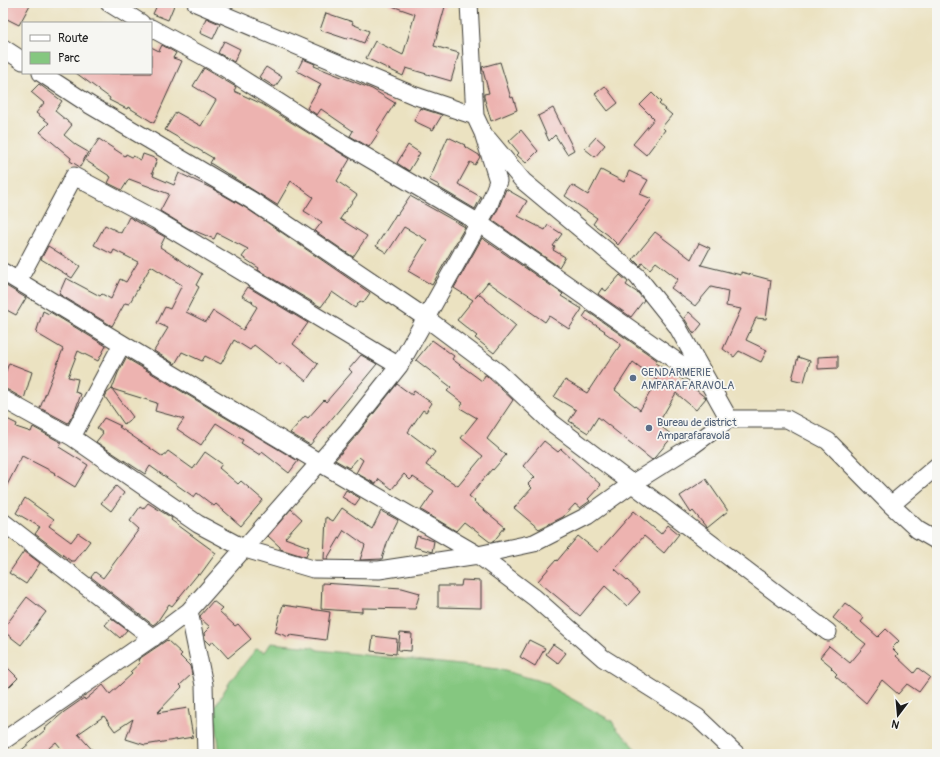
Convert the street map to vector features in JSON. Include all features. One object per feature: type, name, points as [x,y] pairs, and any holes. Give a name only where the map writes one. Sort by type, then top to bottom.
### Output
[{"type":"street","points":[[109,3],[139,22]]},
{"type":"street","points":[[196,3],[413,95],[475,116]]},
{"type":"street","points":[[3,741],[153,638],[189,611],[320,463],[399,366],[489,205],[498,181],[483,133],[475,116],[469,3]]},
{"type":"street","points":[[152,29],[225,68],[341,142],[479,223],[709,384]]},
{"type":"street","points":[[3,48],[22,60]]},
{"type":"street","points":[[43,74],[90,105],[251,200],[426,318],[498,372],[552,422],[828,632]]},
{"type":"street","points":[[483,133],[523,181],[638,276],[677,326],[729,419]]},
{"type":"street","points":[[18,281],[74,176],[156,220],[399,366]]},
{"type":"street","points":[[3,272],[320,463],[478,555],[535,598],[603,658],[697,717],[736,754]]},
{"type":"street","points":[[72,437],[122,344]]},
{"type":"street","points":[[3,399],[72,437],[198,524],[245,549],[313,569],[378,570],[478,555],[534,543],[587,516],[692,446],[729,419],[787,419],[828,441],[891,505],[918,530],[937,540]]},
{"type":"street","points":[[891,505],[937,466]]},
{"type":"street","points":[[3,522],[153,638]]},
{"type":"street","points":[[918,530],[937,532]]},
{"type":"street","points":[[189,611],[204,685],[206,754]]},
{"type":"green space","points":[[271,643],[312,647],[318,650],[498,669],[547,683],[554,689],[612,721],[614,726],[633,745],[637,754],[220,754],[214,708],[231,680],[256,649],[265,652]]},
{"type":"building","points":[[6,3],[31,3],[19,25],[3,17],[3,9]]},
{"type":"building","points":[[158,3],[175,3],[168,20],[153,14]]},
{"type":"building","points":[[389,3],[446,3],[434,46],[459,53],[451,81],[406,68],[403,76],[366,58],[375,41],[403,55],[415,14],[389,5]]},
{"type":"building","points":[[326,13],[353,22],[352,24],[369,31],[364,43],[348,37],[347,39],[320,30]]},
{"type":"building","points":[[206,18],[220,24],[213,39],[200,33]]},
{"type":"building","points":[[224,41],[240,49],[234,62],[218,53]]},
{"type":"building","points":[[162,45],[176,53],[173,58],[182,61],[154,123],[128,107],[127,109],[109,100],[110,98],[77,74],[152,74],[152,48],[159,51]]},
{"type":"building","points":[[303,59],[315,64],[314,66],[372,89],[395,103],[377,131],[379,132],[369,147],[350,136],[353,131],[321,109],[317,115],[307,108],[321,84],[297,71]]},
{"type":"building","points":[[500,62],[511,98],[513,97],[517,110],[491,121],[484,97],[484,94],[489,93],[482,67]]},
{"type":"building","points":[[266,67],[282,77],[275,87],[259,77]]},
{"type":"building","points":[[204,68],[236,87],[234,91],[262,104],[350,159],[337,181],[357,195],[340,219],[367,236],[353,257],[315,231],[322,222],[304,211],[313,197],[291,181],[277,205],[210,163],[213,158],[165,130],[176,112],[201,126],[216,100],[193,86]]},
{"type":"building","points":[[39,84],[62,101],[55,111],[72,125],[64,135],[76,145],[88,152],[80,167],[70,161],[71,158],[40,132],[49,123],[36,113],[44,103],[31,92]]},
{"type":"building","points":[[605,86],[618,103],[608,111],[595,94]]},
{"type":"building","points":[[652,93],[661,102],[659,104],[672,115],[662,127],[665,130],[646,155],[633,144],[654,119],[640,105]]},
{"type":"building","points":[[420,108],[442,115],[433,130],[414,121]]},
{"type":"building","points":[[553,108],[574,150],[567,154],[555,135],[549,141],[538,116]]},
{"type":"building","points":[[521,130],[538,151],[526,163],[517,155],[519,153],[509,141]]},
{"type":"building","points":[[448,137],[465,145],[464,146],[480,157],[475,165],[470,162],[458,184],[481,197],[475,209],[429,180]]},
{"type":"building","points":[[596,137],[605,145],[595,157],[585,149]]},
{"type":"building","points":[[99,139],[125,156],[126,154],[141,160],[143,154],[157,159],[152,173],[154,173],[153,176],[174,185],[179,173],[211,188],[246,208],[370,293],[363,303],[360,301],[355,308],[332,292],[321,307],[258,270],[259,268],[242,257],[248,249],[217,233],[214,239],[188,228],[160,211],[169,194],[129,179],[122,190],[108,183],[111,177],[85,160]]},
{"type":"building","points":[[408,145],[420,153],[409,171],[397,163]]},
{"type":"building","points":[[601,170],[624,182],[629,171],[648,180],[640,194],[652,199],[618,245],[608,235],[593,224],[597,218],[565,196],[572,185],[588,195]]},
{"type":"building","points":[[506,189],[527,201],[518,216],[545,230],[548,225],[562,234],[553,246],[555,247],[553,250],[565,257],[559,267],[492,220]]},
{"type":"building","points":[[410,196],[465,227],[432,285],[408,271],[427,240],[404,227],[387,253],[376,246],[396,214],[397,215]]},
{"type":"building","points":[[129,217],[165,237],[160,247],[202,274],[196,285],[199,287],[186,312],[206,322],[213,311],[243,330],[257,307],[252,303],[253,302],[242,296],[248,287],[308,323],[293,344],[318,364],[306,381],[282,362],[280,365],[254,345],[250,350],[234,340],[221,364],[205,356],[202,361],[182,352],[175,364],[154,351],[168,328],[157,323],[165,307],[170,309],[182,285],[151,266],[129,304],[125,303],[112,326],[59,294],[66,278],[100,296],[102,294],[111,299],[120,279],[126,282],[138,262],[114,250],[112,254],[94,245],[105,225],[121,233]]},
{"type":"building","points":[[655,232],[691,259],[699,243],[710,248],[701,265],[741,275],[741,272],[771,280],[766,319],[756,318],[746,340],[767,350],[761,362],[739,351],[734,357],[723,349],[741,309],[726,306],[728,291],[711,287],[695,306],[671,288],[678,279],[656,262],[650,269],[642,263],[640,266],[633,259]]},
{"type":"building","points":[[482,238],[563,294],[561,296],[582,309],[569,329],[549,316],[545,322],[488,282],[475,298],[479,294],[516,326],[494,353],[475,338],[477,336],[457,320],[473,300],[454,288]]},
{"type":"building","points":[[48,246],[80,266],[72,278],[41,259]]},
{"type":"building","points":[[620,275],[628,282],[626,285],[638,293],[644,300],[631,317],[598,294],[602,288],[606,291]]},
{"type":"building","points":[[3,284],[26,298],[16,315],[3,308]]},
{"type":"building","points":[[43,311],[49,314],[50,312],[106,346],[98,361],[78,351],[68,377],[78,379],[75,392],[81,394],[75,411],[68,423],[40,408],[63,349],[36,333]]},
{"type":"building","points":[[587,311],[657,360],[655,363],[682,379],[706,398],[696,410],[676,393],[658,424],[673,436],[652,460],[598,417],[588,433],[569,421],[576,410],[554,397],[565,380],[587,393],[621,344],[604,332],[605,331],[583,317]],"holes":[[[633,362],[657,380],[640,410],[615,390]]]},
{"type":"building","points":[[689,312],[702,324],[694,334],[684,318]]},
{"type":"building","points":[[432,340],[454,356],[452,359],[482,381],[485,375],[487,376],[513,400],[487,439],[506,455],[469,496],[475,501],[474,502],[505,527],[493,542],[490,542],[464,522],[456,531],[421,510],[434,491],[413,477],[410,480],[404,474],[392,489],[379,479],[376,484],[356,473],[363,460],[359,457],[349,468],[335,460],[397,384],[412,395],[414,391],[432,403],[426,412],[423,410],[408,432],[435,452],[426,465],[458,486],[483,456],[461,438],[477,418],[460,408],[463,403],[447,391],[451,387],[416,360]]},
{"type":"building","points":[[361,355],[377,364],[310,445],[290,433],[305,416],[308,418],[324,400],[326,402],[352,372],[349,369]]},
{"type":"building","points":[[838,356],[838,368],[818,369],[818,357]]},
{"type":"building","points":[[798,357],[810,361],[804,382],[792,379]]},
{"type":"building","points":[[126,358],[298,461],[289,473],[262,452],[260,455],[241,443],[243,440],[216,423],[201,445],[177,429],[184,419],[155,411],[157,403],[112,389]]},
{"type":"building","points":[[9,363],[32,372],[24,399],[8,390],[3,389],[3,379]]},
{"type":"building","points":[[112,389],[133,417],[124,424],[105,397]]},
{"type":"building","points":[[3,417],[17,424],[16,427],[31,432],[33,427],[62,443],[59,447],[88,465],[75,487],[54,474],[55,473],[22,456],[3,493]]},
{"type":"building","points":[[104,418],[121,426],[119,427],[163,457],[168,451],[193,469],[205,452],[222,464],[219,468],[238,484],[241,481],[263,500],[241,526],[216,504],[214,506],[197,493],[194,497],[150,466],[145,474],[96,442],[103,433],[97,428]]},
{"type":"building","points":[[544,441],[558,452],[561,449],[601,485],[588,499],[590,501],[580,508],[575,504],[563,517],[539,529],[514,508],[532,488],[528,484],[535,477],[523,466]]},
{"type":"building","points":[[706,479],[728,511],[707,528],[693,511],[691,513],[680,496]]},
{"type":"building","points":[[116,486],[124,493],[111,511],[101,503]]},
{"type":"building","points":[[346,490],[360,498],[355,505],[342,497]]},
{"type":"building","points":[[25,498],[54,519],[49,526],[71,542],[78,533],[90,541],[75,561],[71,561],[35,534],[40,527],[16,513]]},
{"type":"building","points":[[148,503],[172,518],[171,520],[216,553],[200,575],[198,574],[172,606],[169,604],[157,622],[153,625],[91,577],[95,572],[103,578],[139,529],[130,521],[140,507],[143,509]]},
{"type":"building","points":[[342,508],[372,529],[381,511],[398,520],[388,540],[382,559],[360,560],[365,545],[344,530],[327,559],[324,559],[326,517],[333,521]]},
{"type":"building","points":[[291,509],[302,519],[285,538],[309,547],[306,557],[280,549],[280,547],[268,536]]},
{"type":"building","points":[[634,511],[661,534],[668,525],[679,534],[664,553],[644,536],[615,569],[640,592],[627,606],[605,586],[580,616],[538,581],[578,536],[598,552]]},
{"type":"building","points":[[417,536],[434,541],[432,552],[414,547]]},
{"type":"building","points":[[24,551],[40,563],[26,584],[9,573]]},
{"type":"building","points":[[462,580],[481,581],[481,608],[438,607],[438,586],[461,586]]},
{"type":"building","points":[[322,583],[402,588],[420,593],[415,609],[362,608],[362,612],[321,609]]},
{"type":"building","points":[[27,597],[46,612],[21,645],[3,631],[3,629]]},
{"type":"building","points":[[213,601],[222,608],[219,611],[235,626],[238,624],[251,639],[228,658],[213,641],[210,645],[205,640],[204,633],[210,627],[201,619],[200,616]]},
{"type":"building","points":[[845,603],[864,618],[861,622],[878,637],[886,629],[899,641],[892,648],[898,654],[896,656],[914,673],[918,668],[930,677],[919,692],[907,684],[898,694],[882,680],[866,703],[835,676],[837,674],[831,668],[832,667],[820,657],[829,646],[850,663],[866,644],[833,618]]},
{"type":"building","points":[[283,605],[330,612],[326,640],[290,635],[289,637],[275,632]]},
{"type":"building","points":[[111,618],[127,630],[120,638],[105,625]]},
{"type":"building","points":[[400,633],[412,634],[411,651],[398,650]]},
{"type":"building","points":[[373,636],[397,639],[396,654],[371,651]]},
{"type":"building","points":[[167,640],[182,654],[180,656],[190,666],[192,674],[180,685],[182,687],[157,713],[188,708],[193,737],[145,745],[126,739],[133,719],[115,731],[104,716],[78,734],[96,754],[66,754],[56,742],[42,754],[17,754],[64,712],[84,698],[85,700],[103,685],[110,694],[132,674],[130,672],[140,663],[138,660],[139,659]]},
{"type":"building","points":[[529,640],[545,648],[535,666],[520,657]]},
{"type":"building","points":[[553,644],[566,653],[558,663],[546,654]]},
{"type":"building","points":[[3,663],[18,678],[3,693]]},
{"type":"place","name":"GENDARMERIE AMPARAFARAVOLA","points":[[633,378]]},
{"type":"place","name":"Bureau de district Amparafaravola","points":[[649,428]]}]
